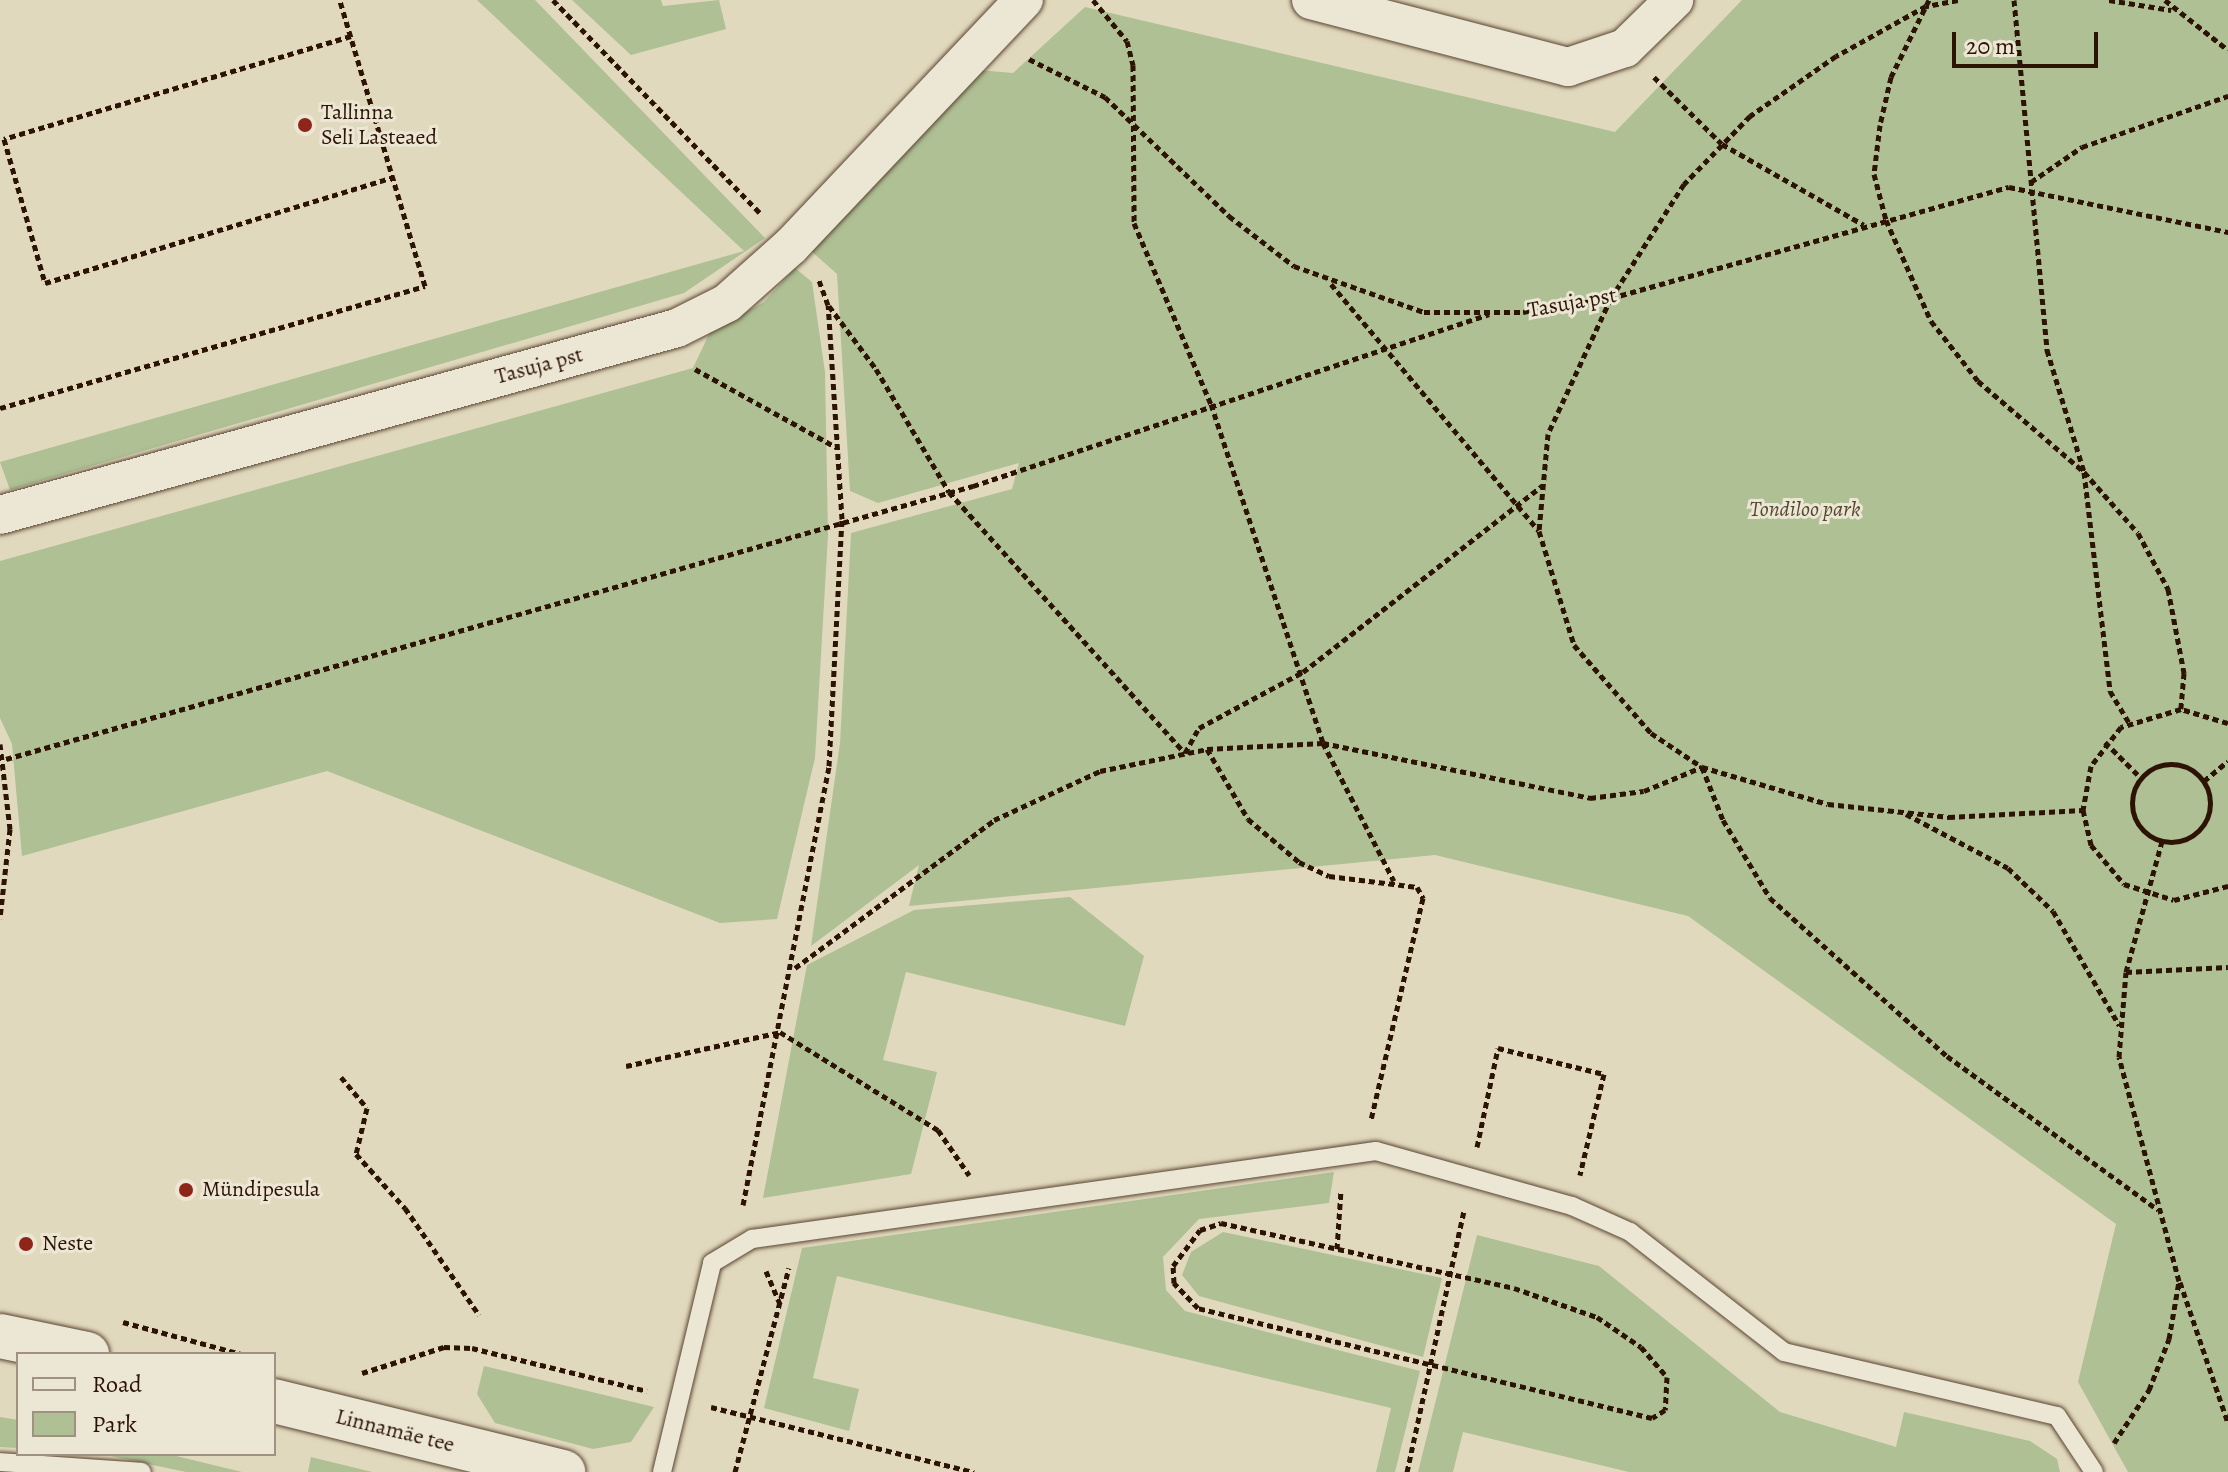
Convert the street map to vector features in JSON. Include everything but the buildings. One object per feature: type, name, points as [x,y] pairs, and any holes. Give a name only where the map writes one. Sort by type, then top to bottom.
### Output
[{"type":"street","name":"Tasuja pst","points":[[0,515],[641,338],[727,303],[791,246],[1024,0]]},
{"type":"street","points":[[1311,0],[1568,67],[1625,48],[1674,0]]},
{"type":"street","points":[[0,1336],[77,1352]]},
{"type":"street","name":"Linnamäe tee","points":[[276,1401],[563,1472]]},
{"type":"lane","points":[[662,1472],[712,1263],[752,1239],[1364,1151],[1572,1206],[1630,1232],[1784,1352],[2057,1416],[2092,1466]]},
{"type":"lane","points":[[0,1462],[142,1472]]},
{"type":"path","points":[[0,408],[425,286],[340,0]]},
{"type":"path","points":[[553,0],[791,246],[828,305],[876,369],[949,492],[1185,753]]},
{"type":"path","points":[[1093,0],[1127,41],[1138,126],[1134,223],[1211,404],[1303,672],[1323,743],[1394,881]]},
{"type":"path","points":[[1958,0],[1927,3],[1836,56],[1722,144],[1684,184],[1611,298],[1548,434],[1539,531],[1574,645],[1651,733],[1702,767],[1828,804],[1902,812],[2083,810]]},
{"type":"path","points":[[2014,0],[2047,350],[2084,472],[2110,691],[2129,723]]},
{"type":"path","points":[[2109,0],[2173,10]]},
{"type":"path","points":[[2165,0],[2173,10],[2228,50]]},
{"type":"path","points":[[1927,3],[1891,77],[1880,125],[1874,174],[1886,220],[1931,321],[1978,381],[2084,472],[2138,533],[2168,589],[2184,673],[2181,709]]},
{"type":"path","points":[[351,36],[4,139],[45,283],[393,177]]},
{"type":"path","name":"Tasuja pst","points":[[980,46],[1045,64],[1138,126],[1229,216],[1294,266],[1329,281],[1424,312],[1489,314],[1611,298],[1964,196],[2031,185],[2228,232]]},
{"type":"path","points":[[1625,48],[1722,144],[1865,225]]},
{"type":"path","points":[[2031,185],[2082,147],[2228,96]]},
{"type":"path","points":[[1329,281],[1380,349],[1539,531]]},
{"type":"path","points":[[780,1304],[742,1209],[794,968],[829,766],[842,519],[828,305]]},
{"type":"path","points":[[6,759],[842,519],[949,492],[1489,314]]},
{"type":"path","points":[[641,338],[837,448]]},
{"type":"path","points":[[1185,753],[1199,728],[1303,672],[1514,503],[1543,484]]},
{"type":"path","points":[[2228,723],[2181,709],[2129,723],[2105,742],[2091,766],[2083,810],[2104,866],[2147,895],[2201,898],[2228,886]]},
{"type":"path","points":[[2105,742],[2141,778]]},
{"type":"path","points":[[794,968],[994,820],[1100,771],[1207,749],[1323,743],[1590,798],[1644,791],[1702,767]]},
{"type":"path","points":[[0,744],[6,759],[10,829],[0,918]]},
{"type":"path","points":[[1207,749],[1248,819],[1299,862],[1329,876],[1394,881],[1417,887],[1423,898],[1364,1151],[1344,1178],[1337,1249]]},
{"type":"path","points":[[2204,781],[2228,761]]},
{"type":"path","points":[[2170,763],[2204,781],[2211,806],[2201,830],[2162,841],[2135,820],[2133,794],[2141,778],[2170,763]]},
{"type":"path","points":[[1702,767],[1723,820],[1770,898],[1947,1056],[2158,1210]]},
{"type":"path","points":[[1902,812],[2008,868],[2053,911],[2120,1027]]},
{"type":"path","points":[[2162,841],[2126,972],[2119,1057],[2179,1281],[2228,1423]]},
{"type":"path","points":[[2126,972],[2228,967]]},
{"type":"path","points":[[626,1066],[780,1032],[938,1130],[987,1203]]},
{"type":"path","points":[[341,1077],[367,1108],[356,1154],[405,1208],[479,1315]]},
{"type":"path","points":[[1221,1223],[1337,1249],[1514,1288],[1597,1317],[1641,1347],[1667,1377],[1665,1410],[1652,1418],[1198,1308],[1174,1283],[1181,1249],[1221,1223]]},
{"type":"path","points":[[735,1472],[799,1230]]},
{"type":"path","points":[[2092,1466],[2112,1445],[2149,1390],[2169,1339],[2179,1281]]},
{"type":"path","points":[[355,1376],[444,1347],[472,1348],[974,1472]]},
{"type":"green space","points":[[477,0],[535,0],[765,238],[684,293],[10,490],[0,462],[744,251]]},
{"type":"green space","points":[[572,0],[661,0],[663,6],[719,0],[726,29],[631,55]]},
{"type":"green space","name":"Tondiloo park","points":[[1742,0],[2228,0],[2228,1472],[2128,1472],[2078,1382],[2116,1224],[1688,916],[1435,855],[909,906],[919,865],[811,946],[840,743],[851,533],[1012,489],[1019,463],[878,503],[850,491],[837,274],[810,250],[978,70],[1013,73],[1085,7],[1615,132]]},
{"type":"green space","points":[[795,268],[812,282],[825,372],[828,535],[815,758],[777,919],[720,923],[327,771],[22,856],[12,744],[0,718],[0,561],[693,368],[710,332],[764,302]]},
{"type":"green space","points":[[1070,897],[1144,956],[1125,1026],[906,972],[883,1060],[937,1072],[911,1174],[763,1198],[807,965],[914,910]]},
{"type":"green space","points":[[1334,1172],[1329,1203],[1199,1219],[1163,1257],[1166,1290],[1185,1311],[1420,1371],[1395,1472],[1376,1472],[1391,1408],[837,1276],[813,1378],[859,1389],[849,1431],[764,1408],[802,1248]]},
{"type":"green space","points":[[1223,1232],[1442,1278],[1423,1357],[1199,1296],[1182,1275],[1191,1252]]},
{"type":"green space","points":[[1477,1235],[1599,1266],[1780,1412],[1896,1447],[1904,1412],[2030,1441],[2057,1459],[2060,1472],[1629,1472],[1463,1432],[1453,1472],[1418,1472]]},
{"type":"green space","points":[[484,1366],[654,1407],[631,1442],[593,1449],[495,1423],[477,1394]]},
{"type":"green space","points":[[0,1417],[16,1420],[16,1448],[0,1447]]},
{"type":"green space","points":[[110,1456],[176,1456],[242,1472],[186,1472]]},
{"type":"green space","points":[[311,1457],[372,1472],[308,1472]]},
{"type":"place","name":"Tallinna Seli Lasteaed","points":[[305,125]]},
{"type":"place","name":"Mündipesula","points":[[186,1190]]},
{"type":"place","name":"Neste","points":[[26,1244]]}]
